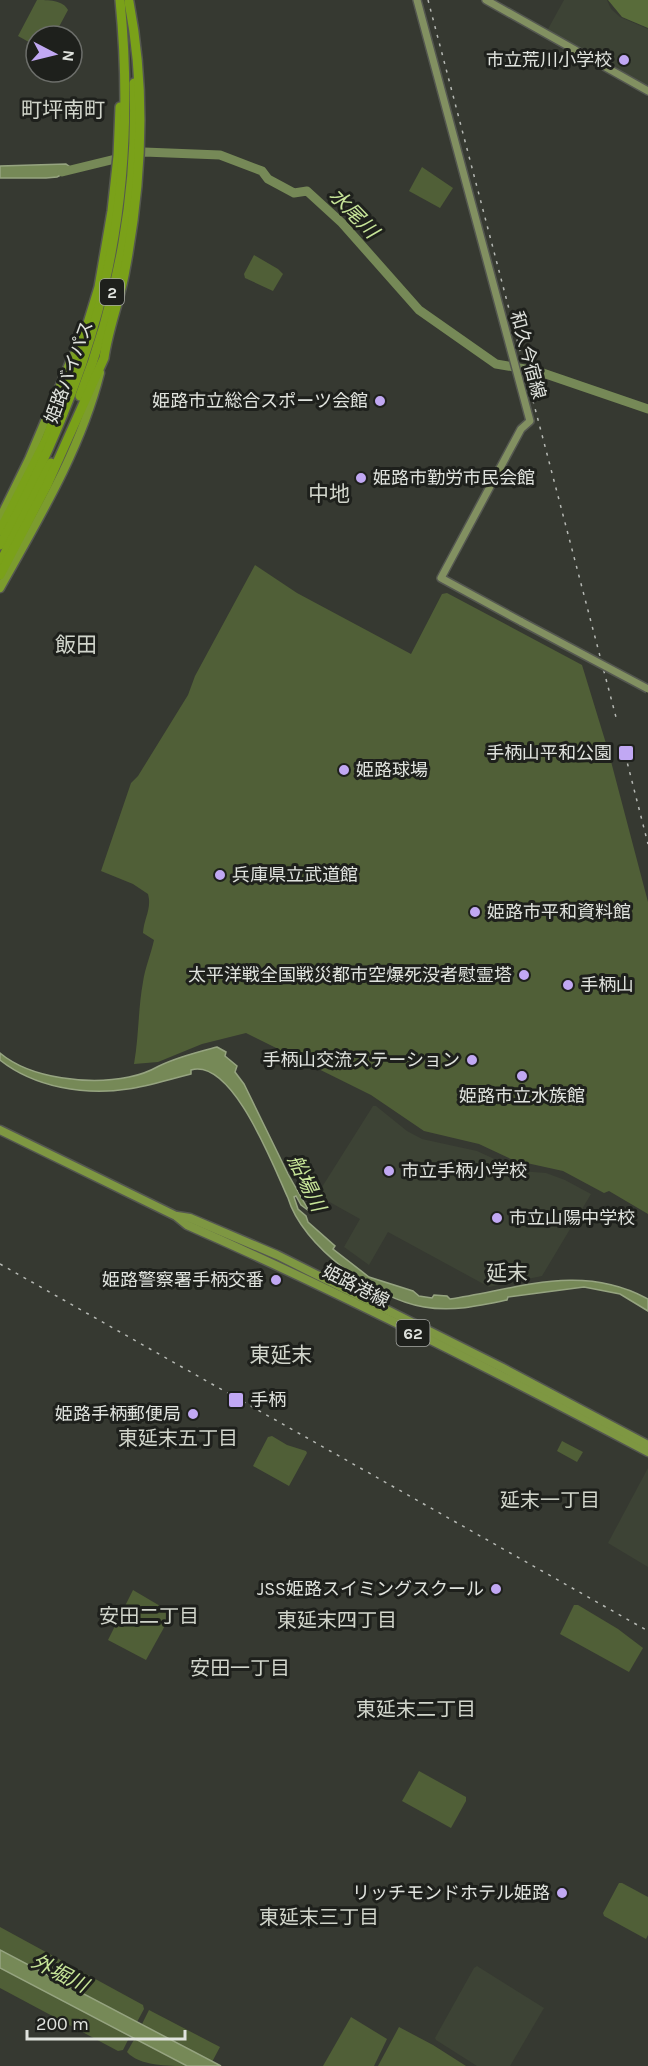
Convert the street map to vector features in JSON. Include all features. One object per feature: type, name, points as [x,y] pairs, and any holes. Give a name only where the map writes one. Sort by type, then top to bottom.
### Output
[{"type":"highway","points":[[0,531],[46,440],[77,359],[99,287],[112,211],[125,1]]},
{"type":"highway","points":[[0,588],[28,538],[81,430],[96,390],[106,340],[116,311],[125,270],[138,170],[141,105],[136,40],[125,1]]},
{"type":"highway","name":"姫路バイパス","points":[[0,545],[35,478],[67,407],[90,344],[110,265],[123,173],[126,128],[125,1]]},
{"type":"highway","name":"姫路バイパス","points":[[0,563],[58,450],[98,347],[114,287],[131,174],[134,90],[125,1]]},
{"type":"highway","points":[[0,518],[29,459],[72,357],[81,343]]},
{"type":"highway","points":[[0,575],[47,485],[104,358]]},
{"type":"main road","name":"和久今宿線","points":[[417,0],[530,421],[521,429],[441,578],[648,689]]},
{"type":"main road","points":[[486,0],[648,91]]},
{"type":"main road","name":"姫路港線","points":[[0,1130],[176,1216],[187,1225],[273,1263],[499,1375],[648,1452]]},
{"type":"main road","name":"姫路港線","points":[[176,1216],[190,1218],[278,1255],[503,1368],[648,1445]]},
{"type":"shaded area","points":[[37,0],[59,2],[68,10],[60,24],[24,24]]},
{"type":"shaded area","name":"市立荒川小学校","points":[[564,0],[607,0],[611,9],[620,17],[648,29],[648,87],[550,32],[548,29]]},
{"type":"shaded area","points":[[608,0],[648,0],[648,28],[622,17]]},
{"type":"shaded area","points":[[24,25],[24,39],[18,36]]},
{"type":"shaded area","points":[[66,164],[73,169],[57,177],[0,178],[0,166]]},
{"type":"shaded area","points":[[422,167],[453,188],[440,208],[409,191]]},
{"type":"shaded area","points":[[254,255],[283,274],[273,291],[245,278],[244,274]]},
{"type":"shaded area","name":"手柄山平和公園","points":[[255,565],[297,593],[411,654],[442,594],[447,593],[582,665],[608,750],[648,902],[648,1214],[609,1191],[604,1193],[563,1171],[513,1160],[479,1144],[424,1131],[371,1095],[246,1033],[202,1044],[158,1062],[134,1064],[143,982],[154,940],[143,933],[149,899],[148,894],[133,884],[101,871],[131,783],[138,776],[188,695],[195,676]]},
{"type":"shaded area","points":[[217,1047],[226,1052],[225,1056],[237,1066],[235,1072],[244,1084],[288,1174],[309,1211],[301,1205],[296,1196],[294,1197],[298,1209],[306,1216],[308,1222],[335,1246],[333,1249],[369,1277],[413,1291],[419,1296],[432,1298],[434,1295],[447,1296],[450,1299],[549,1282],[573,1280],[597,1282],[621,1288],[648,1299],[648,1311],[620,1294],[584,1287],[508,1297],[507,1300],[455,1309],[424,1307],[405,1302],[363,1282],[343,1268],[308,1234],[296,1216],[250,1118],[222,1081],[207,1071],[191,1070],[191,1074],[136,1088],[95,1091],[44,1083],[28,1077],[0,1060],[0,1053],[28,1069],[62,1078],[114,1079],[141,1074],[180,1057]]},
{"type":"shaded area","points":[[373,1106],[422,1139],[477,1151],[520,1171],[546,1173],[591,1194],[542,1276],[489,1287],[388,1232],[369,1265],[344,1247],[360,1219],[317,1195]]},
{"type":"shaded area","points":[[272,1436],[307,1453],[289,1486],[253,1466],[268,1437]]},
{"type":"shaded area","points":[[562,1441],[583,1452],[577,1462],[557,1451]]},
{"type":"shaded area","points":[[648,1468],[648,1567],[608,1543]]},
{"type":"shaded area","points":[[133,1590],[172,1613],[146,1660],[108,1640]]},
{"type":"shaded area","points":[[574,1605],[578,1605],[618,1629],[643,1648],[629,1672],[560,1634]]},
{"type":"shaded area","points":[[419,1771],[466,1797],[451,1828],[402,1801]]},
{"type":"shaded area","points":[[619,1883],[648,1897],[648,1935],[646,1939],[604,1916],[603,1913]]},
{"type":"shaded area","points":[[0,1927],[143,2005],[144,2009],[137,2022],[0,1950]]},
{"type":"shaded area","points":[[0,1950],[221,2066],[187,2066],[0,1968]]},
{"type":"shaded area","points":[[477,1966],[544,2008],[510,2066],[477,2066],[435,2038]]},
{"type":"shaded area","points":[[0,1968],[130,2036],[123,2050],[118,2051],[0,1988]]},
{"type":"shaded area","points":[[149,2010],[220,2047],[212,2062],[142,2024]]},
{"type":"shaded area","points":[[351,2017],[387,2039],[374,2066],[323,2066]]},
{"type":"shaded area","points":[[399,2027],[433,2045],[466,2066],[378,2066]]},
{"type":"shaded area","points":[[135,2038],[187,2066],[146,2063],[132,2057],[127,2052]]},
{"type":"waterway","name":"水尾川","points":[[62,172],[144,152],[220,155],[262,171],[268,179],[294,193],[307,191],[342,223],[419,310],[496,364],[537,371],[648,409]]},
{"type":"railway","points":[[428,0],[617,721]]},
{"type":"railway","points":[[623,746],[648,844]]},
{"type":"railway","points":[[0,1264],[648,1631]]},
{"type":"place","name":"市立荒川小学校","points":[[624,60]]},
{"type":"place","name":"姫路市立総合スポーツ会館","points":[[380,401]]},
{"type":"place","name":"姫路市勤労市民会館","points":[[361,478]]},
{"type":"place","name":"手柄山平和公園","points":[[626,753]]},
{"type":"place","name":"姫路球場","points":[[344,770]]},
{"type":"place","name":"兵庫県立武道館","points":[[220,875]]},
{"type":"place","name":"姫路市平和資料館","points":[[475,912]]},
{"type":"place","name":"太平洋戦全国戦災都市空爆死没者慰霊塔","points":[[524,975]]},
{"type":"place","name":"手柄山","points":[[568,985]]},
{"type":"place","name":"手柄山交流ステーション","points":[[472,1060]]},
{"type":"place","name":"姫路市立水族館","points":[[522,1076]]},
{"type":"place","name":"市立手柄小学校","points":[[389,1171]]},
{"type":"place","name":"市立山陽中学校","points":[[497,1218]]},
{"type":"place","name":"姫路警察署手柄交番","points":[[276,1280]]},
{"type":"place","name":"手柄","points":[[236,1400]]},
{"type":"place","name":"姫路手柄郵便局","points":[[193,1414]]},
{"type":"place","name":"JSS姫路スイミングスクール","points":[[496,1589]]},
{"type":"place","name":"リッチモンドホテル姫路","points":[[562,1893]]},
{"type":"district","name":"町坪南町","points":[[63,110]]},
{"type":"district","name":"中地","points":[[329,494]]},
{"type":"district","name":"飯田","points":[[76,645]]},
{"type":"district","name":"延末","points":[[507,1273]]},
{"type":"district","name":"東延末","points":[[281,1355]]},
{"type":"district","name":"東延末五丁目","points":[[178,1438]]},
{"type":"district","name":"延末一丁目","points":[[550,1500]]},
{"type":"district","name":"安田二丁目","points":[[149,1616]]},
{"type":"district","name":"東延末四丁目","points":[[337,1620]]},
{"type":"district","name":"安田一丁目","points":[[240,1668]]},
{"type":"district","name":"東延末二丁目","points":[[416,1709]]},
{"type":"district","name":"東延末三丁目","points":[[319,1917]]},
{"type":"water label","name":"船場川","points":[[307,1183]]},
{"type":"water label","name":"外堀川","points":[[60,1973]]}]
